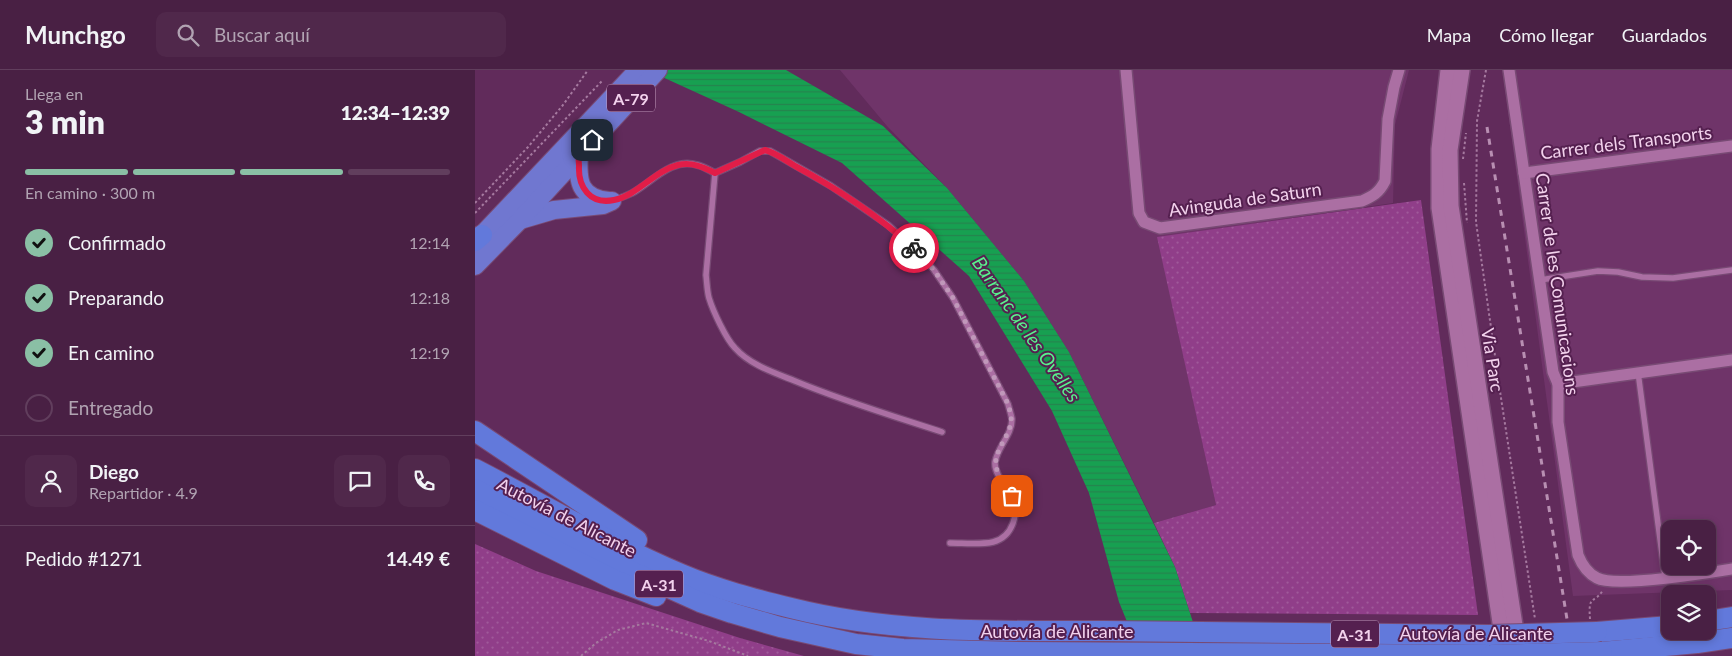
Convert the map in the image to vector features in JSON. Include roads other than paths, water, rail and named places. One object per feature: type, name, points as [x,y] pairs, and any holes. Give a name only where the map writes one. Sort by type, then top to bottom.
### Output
[{"type":"highway","name":"A-79","points":[[477,241],[638,70]]},
{"type":"highway","name":"A-79","points":[[475,266],[658,70]]},
{"type":"highway","points":[[579,154],[579,178],[583,189],[593,198],[612,201]]},
{"type":"highway","points":[[519,221],[554,210],[603,205],[612,201]]},
{"type":"highway","points":[[475,431],[622,531],[669,557],[682,575]]},
{"type":"highway","points":[[475,445],[530,469]]},
{"type":"highway","name":"Autovía de Alicante","points":[[475,469],[682,575],[792,608],[849,620],[887,625],[996,632],[1105,631],[1489,635],[1594,624],[1661,626]]},
{"type":"highway","name":"Autovía de Alicante","points":[[475,489],[629,570],[700,602],[779,627],[856,644],[903,649],[1114,653],[1498,655],[1601,652],[1732,638]]},
{"type":"highway","points":[[475,510],[615,580],[685,608],[767,632],[822,644],[856,644]]},
{"type":"highway","points":[[1716,620],[1732,617]]},
{"type":"main road","name":"Via Parc","points":[[1448,70],[1439,149],[1439,208],[1498,655]]},
{"type":"main road","name":"Via Parc","points":[[1462,70],[1450,150],[1451,206],[1520,656]]},
{"type":"street","name":"Avinguda de Saturn","points":[[1126,70],[1139,213],[1144,222],[1160,228],[1362,201],[1374,195],[1381,189],[1385,181],[1388,119],[1393,87],[1399,70]]},
{"type":"street","name":"Carrer de les Comunicacions","points":[[1509,70],[1553,372],[1558,384],[1558,422],[1578,555],[1588,572],[1606,581],[1623,582],[1665,577]]},
{"type":"street","name":"Carrer dels Transports","points":[[1524,173],[1732,146]]},
{"type":"street","points":[[1558,384],[1732,360]]},
{"type":"street","points":[[1665,577],[1732,569]]},
{"type":"lane","points":[[715,173],[760,151],[765,150],[779,155],[831,186],[888,225],[923,257],[953,298],[1008,404],[1012,419],[1008,434],[995,463],[998,474],[1012,496],[1016,509],[1014,524],[994,542],[950,544]]},
{"type":"lane","points":[[612,201],[632,193],[676,165],[697,164],[715,173]]},
{"type":"lane","points":[[715,173],[706,275],[707,289],[721,324],[735,348],[750,360],[816,390],[942,432]]},
{"type":"lane","points":[[1540,280],[1599,271],[1618,272],[1642,277],[1673,278],[1732,270]]},
{"type":"lane","points":[[1638,372],[1665,577]]},
{"type":"water","name":"Barranc de les Ovelles","points":[[647,70],[786,70],[883,126],[947,188],[1024,281],[1069,352],[1175,567],[1204,656],[1141,656],[1119,602],[1089,493],[1052,411],[969,276],[842,163],[739,112]]},
{"type":"railway","points":[[1487,127],[1573,656]]}]
